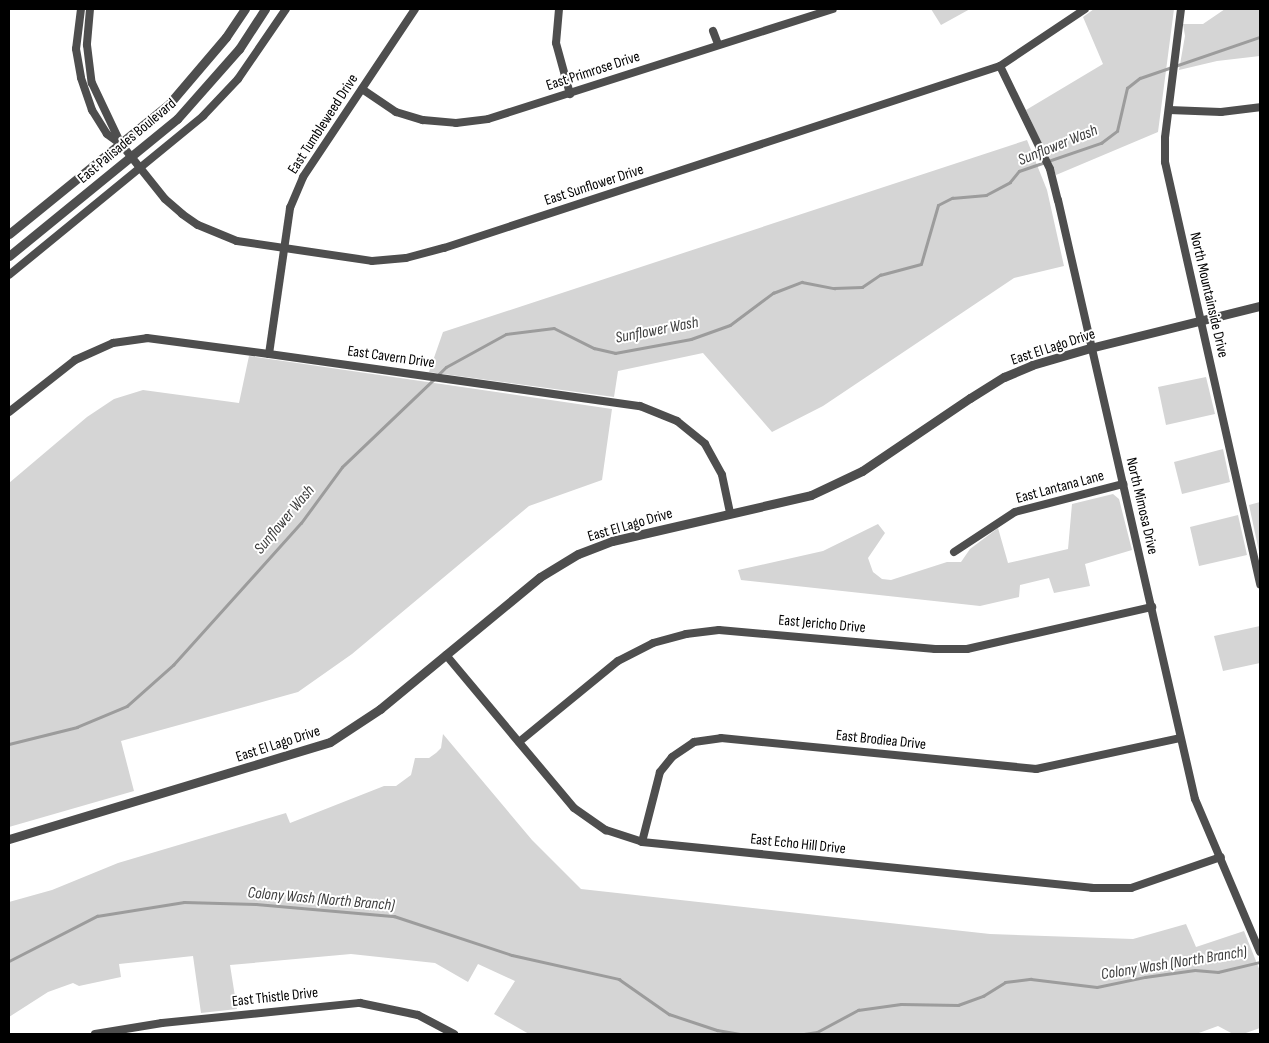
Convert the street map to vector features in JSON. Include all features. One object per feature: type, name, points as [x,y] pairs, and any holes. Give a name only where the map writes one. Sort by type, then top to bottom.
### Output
[{"type":"street","points":[[81,9],[76,49],[87,97],[107,134],[121,144]]},
{"type":"street","points":[[90,9],[87,45],[92,83],[121,144]]},
{"type":"street","name":"East Palisades Boulevard","points":[[9,234],[169,104],[201,69],[245,9]]},
{"type":"street","name":"East Palisades Boulevard","points":[[9,256],[178,119],[217,76],[265,9]]},
{"type":"street","points":[[9,275],[142,170],[203,116],[238,79],[286,9]]},
{"type":"street","name":"East Tumbleweed Drive","points":[[269,354],[290,208],[303,177],[415,9]]},
{"type":"street","points":[[559,9],[556,43],[570,94]]},
{"type":"street","name":"East Primrose Drive","points":[[362,90],[396,112],[423,120],[456,123],[488,119],[570,94],[718,44],[833,9]]},
{"type":"street","name":"East Sunflower Drive","points":[[121,144],[165,199],[198,226],[237,241],[372,261],[406,258],[1000,66],[1085,9]]},
{"type":"street","name":"North Mountainside Drive","points":[[1181,9],[1168,110],[1165,162],[1260,584]]},
{"type":"street","points":[[79,20],[88,21]]},
{"type":"street","points":[[713,31],[718,44]]},
{"type":"street","name":"North Mimosa Drive","points":[[1000,66],[1050,169],[1195,799],[1260,952]]},
{"type":"street","points":[[1168,110],[1221,112],[1260,107]]},
{"type":"street","name":"East El Lago Drive","points":[[9,839],[316,748],[362,722],[540,577],[578,554],[612,541],[827,489],[862,471],[1004,377],[1090,348],[1201,323],[1260,306]]},
{"type":"street","name":"East Cavern Drive","points":[[9,412],[75,360],[113,343],[161,339],[269,354],[640,406],[677,421],[705,444],[722,475],[730,513]]},
{"type":"street","name":"East Lantana Lane","points":[[954,552],[1015,512],[1123,484]]},
{"type":"street","name":"East Jericho Drive","points":[[519,742],[618,661],[653,643],[686,634],[719,630],[935,649],[967,649],[1152,607]]},
{"type":"street","name":"East Echo Hill Drive","points":[[446,655],[574,808],[606,830],[642,842],[1092,888],[1131,888],[1163,880],[1221,858]]},
{"type":"street","name":"East Brodiea Drive","points":[[642,842],[653,788],[660,772],[672,757],[694,742],[721,738],[1036,769],[1180,738]]},
{"type":"street","name":"East Thistle Drive","points":[[95,1034],[162,1023],[360,1002],[418,1015],[454,1034]]},
{"type":"shaded area","points":[[931,9],[970,9],[941,25]]},
{"type":"shaded area","points":[[1094,9],[1174,9],[1158,132],[1056,175],[1026,110],[1103,64],[1083,17]]},
{"type":"shaded area","points":[[1225,9],[1260,9],[1260,56],[1217,61],[1179,70],[1185,36],[1183,24],[1203,24]]},
{"type":"shaded area","points":[[1027,140],[1047,190],[1064,266],[1014,278],[823,406],[772,432],[703,353],[618,371],[614,397],[429,372],[443,332]]},
{"type":"shaded area","points":[[249,356],[612,409],[602,480],[529,506],[352,654],[298,692],[121,741],[134,791],[9,827],[9,483],[87,417],[114,399],[143,390],[239,403]]},
{"type":"shaded area","points":[[1206,377],[1215,414],[1166,425],[1158,387]]},
{"type":"shaded area","points":[[1223,449],[1230,482],[1182,494],[1174,462]]},
{"type":"shaded area","points":[[1113,494],[1119,499],[1132,550],[1085,564],[1090,586],[1054,593],[1049,578],[1020,585],[1019,597],[980,606],[741,580],[738,570],[823,551],[878,524],[885,533],[868,558],[873,572],[882,579],[891,580],[947,562],[961,562],[970,549],[998,528],[1008,563],[1068,549],[1072,504]]},
{"type":"shaded area","points":[[1260,502],[1260,556],[1249,505]]},
{"type":"shaded area","points":[[1238,515],[1247,555],[1199,566],[1190,527]]},
{"type":"shaded area","points":[[1260,626],[1260,663],[1223,671],[1214,636]]},
{"type":"shaded area","points":[[443,734],[532,840],[581,889],[990,934],[1133,939],[1186,924],[1196,947],[1244,931],[1260,971],[1260,1028],[1243,1034],[1233,1034],[1218,1026],[1196,1034],[529,1034],[494,1014],[515,981],[478,964],[468,982],[435,963],[351,954],[230,965],[237,1009],[201,1013],[193,956],[119,964],[121,977],[79,986],[73,983],[48,992],[9,1017],[9,902],[52,890],[118,863],[286,813],[290,823],[384,786],[396,786],[411,775],[415,758],[429,758],[441,748]]},
{"type":"waterway","name":"Sunflower Wash","points":[[438,375],[446,367],[506,334],[554,328],[594,348],[615,353],[691,339],[730,325],[773,293],[802,282],[834,288],[862,287],[880,275],[921,264],[938,205],[952,198],[986,195],[1010,182],[1019,171],[1101,143],[1117,131],[1127,88],[1140,78],[1260,37]]},
{"type":"waterway","name":"Sunflower Wash","points":[[9,744],[77,727],[127,706],[173,665],[301,523],[342,467],[434,379]]},
{"type":"waterway","name":"Colony Wash (North Branch)","points":[[9,961],[97,916],[184,902],[256,904],[394,916],[512,955],[619,979],[669,1014],[717,1030],[740,1034]]},
{"type":"waterway","name":"Colony Wash (North Branch)","points":[[804,1034],[817,1032],[858,1010],[901,1004],[958,1005],[983,996],[1005,982],[1031,979],[1097,987],[1145,977],[1195,970],[1218,972],[1260,962]]}]
